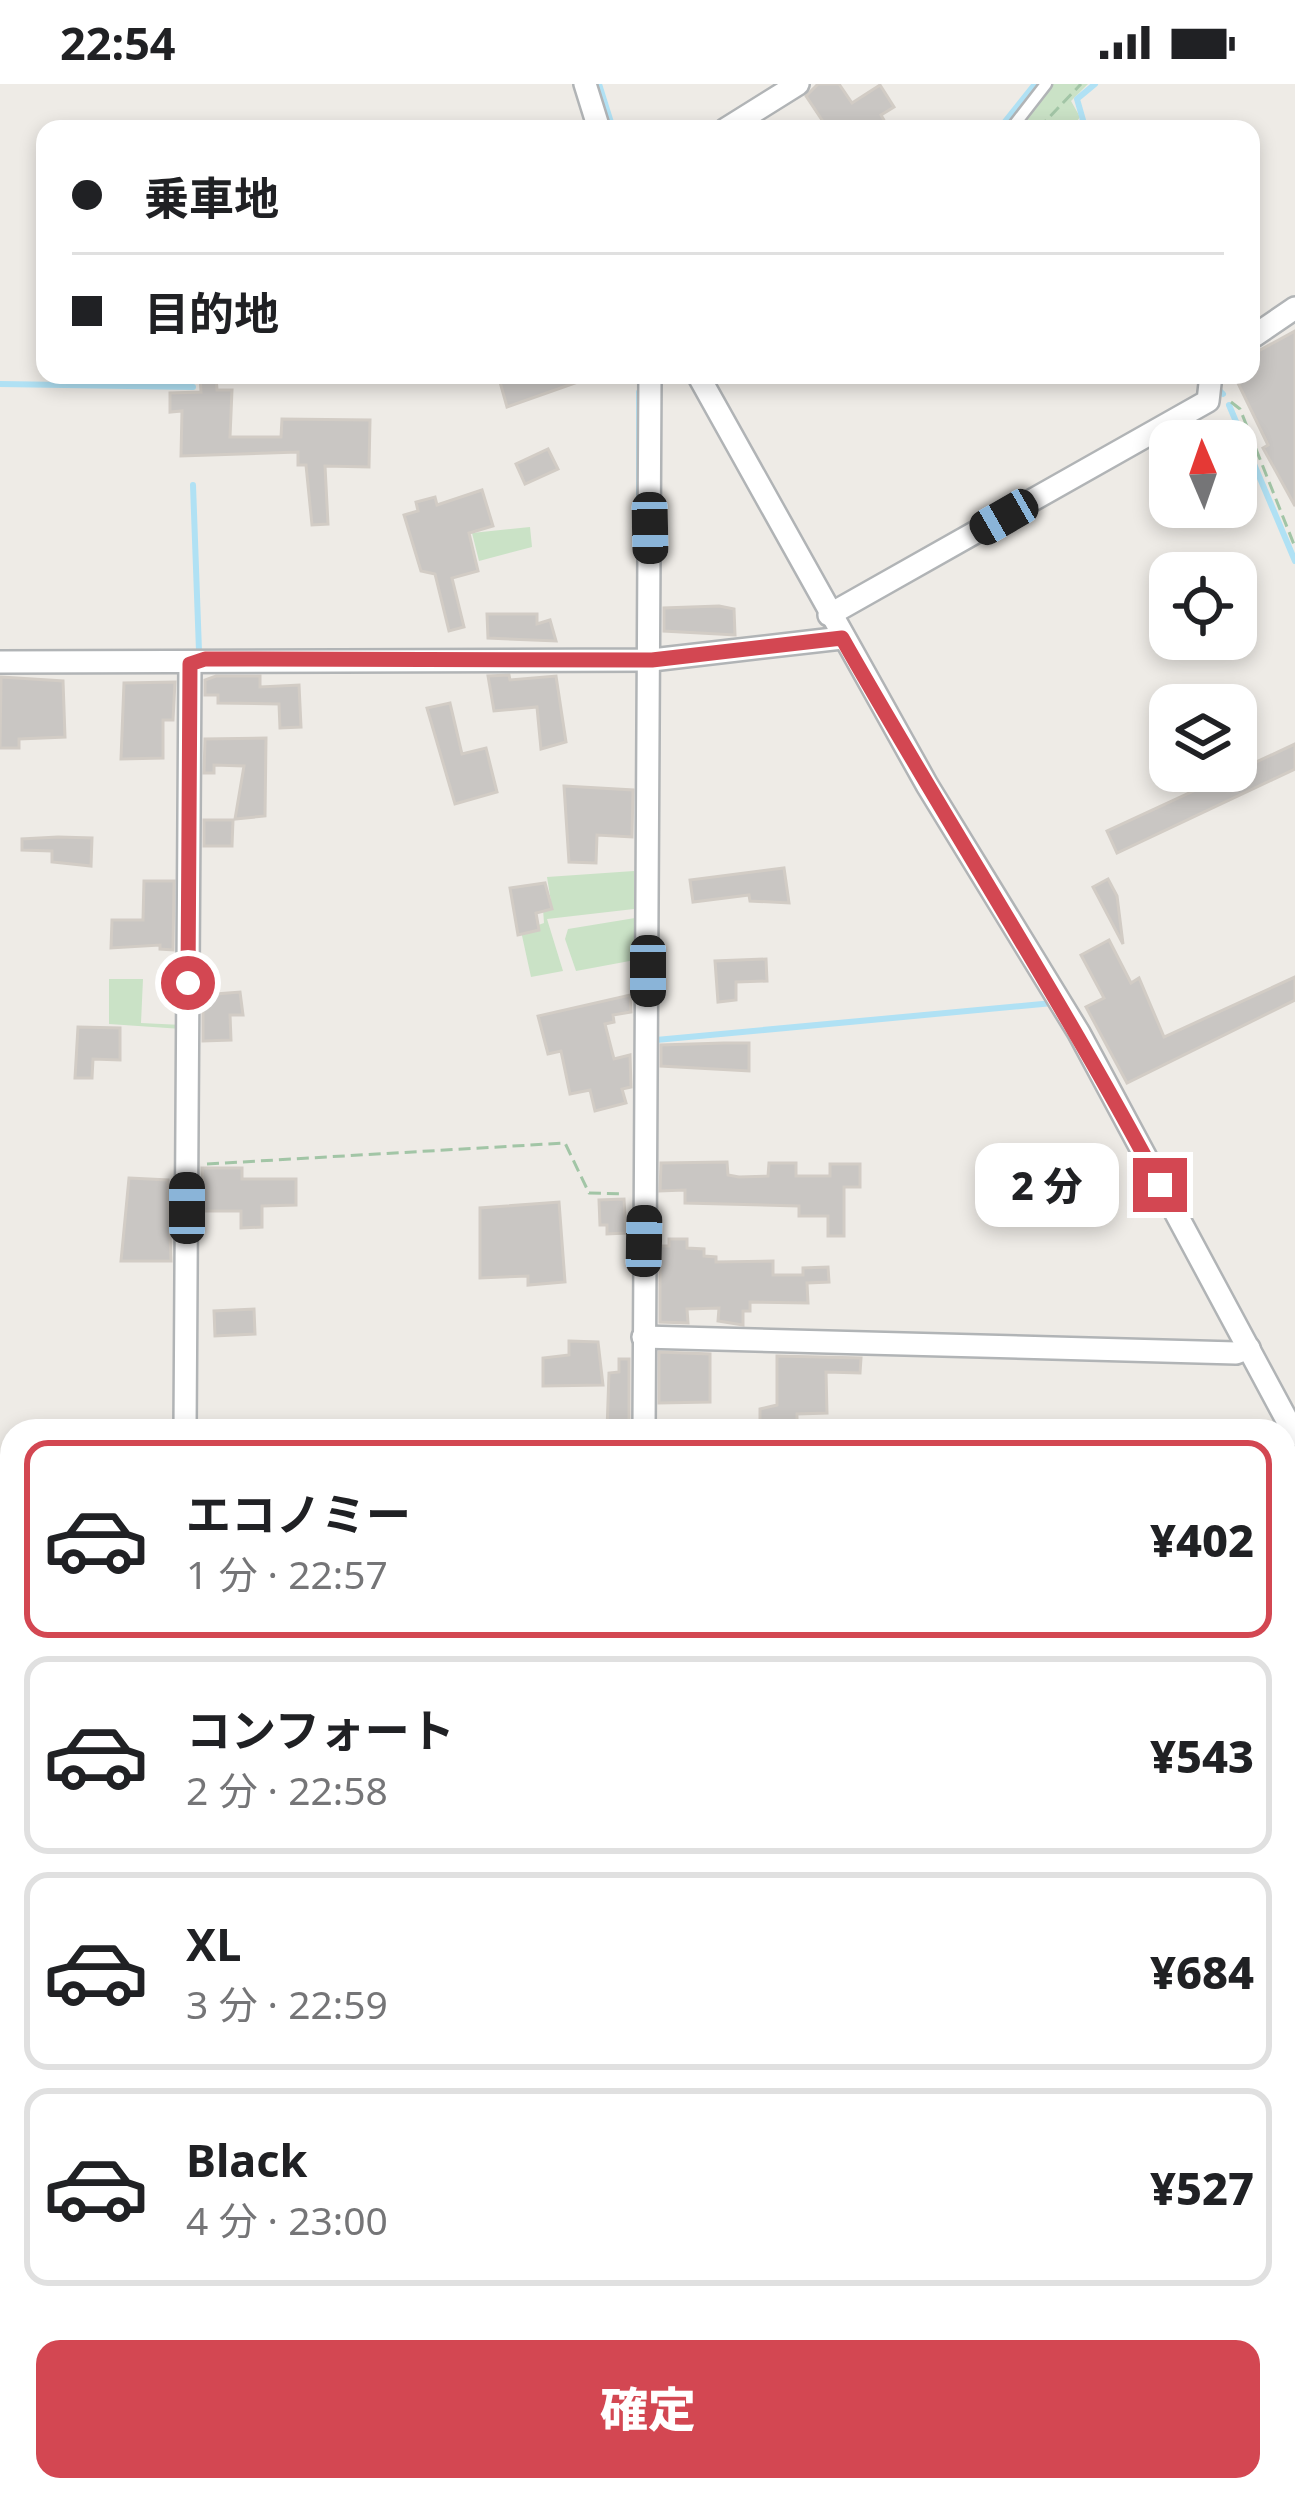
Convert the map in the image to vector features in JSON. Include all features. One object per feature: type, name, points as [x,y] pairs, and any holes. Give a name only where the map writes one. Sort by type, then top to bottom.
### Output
[{"type":"street","points":[[585,84],[596,120]]},
{"type":"street","points":[[740,120],[798,84]]},
{"type":"street","points":[[1260,332],[1295,308]]},
{"type":"street","points":[[644,1419],[643,660],[650,384]]},
{"type":"street","points":[[703,384],[834,612],[842,638],[998,906],[1079,1033],[1244,1350],[1285,1419]]},
{"type":"street","points":[[834,612],[1208,401],[1210,384]]},
{"type":"street","points":[[0,662],[643,660],[842,638]]},
{"type":"street","points":[[185,1419],[190,664]]},
{"type":"street","points":[[644,1337],[1244,1350]]},
{"type":"lane","points":[[1018,120],[1046,84]]},
{"type":"path","points":[[1047,120],[1081,84]]},
{"type":"path","points":[[1222,401],[1240,409],[1295,547]]},
{"type":"path","points":[[196,1165],[565,1143],[589,1193],[634,1194]]},
{"type":"green space","points":[[1050,84],[1088,84],[1071,101],[1078,120],[1024,120]]},
{"type":"green space","points":[[530,527],[532,547],[479,561],[472,533]]},
{"type":"green space","points":[[634,871],[634,909],[547,919],[563,971],[531,977],[521,931],[544,923],[543,909],[552,908],[547,877]]},
{"type":"green space","points":[[635,918],[635,960],[576,971],[565,939],[568,929]]},
{"type":"green space","points":[[109,979],[143,979],[141,1023],[182,1025],[182,1029],[109,1024]]},
{"type":"building","points":[[818,84],[839,84],[852,103],[880,85],[894,107],[881,115],[884,120],[822,120],[806,96]]},
{"type":"building","points":[[1295,331],[1295,506],[1263,448],[1268,445],[1238,384],[1260,384],[1260,350]]},
{"type":"building","points":[[201,384],[232,390],[230,437],[281,437],[282,419],[370,420],[369,467],[325,466],[328,524],[312,525],[306,465],[298,465],[298,452],[181,456],[182,411],[170,412],[170,393],[201,392]]},
{"type":"building","points":[[501,384],[572,384],[507,407]]},
{"type":"building","points":[[548,449],[558,469],[525,484],[516,464]]},
{"type":"building","points":[[482,490],[493,526],[469,533],[478,571],[452,578],[464,627],[449,631],[435,574],[421,571],[404,515],[418,511],[416,502],[435,497],[437,505]]},
{"type":"building","points":[[664,608],[734,609],[735,635],[664,631]]},
{"type":"building","points":[[487,614],[537,614],[537,624],[550,620],[556,641],[488,638]]},
{"type":"building","points":[[509,675],[510,680],[556,676],[566,742],[541,749],[537,707],[494,711],[488,676]]},
{"type":"building","points":[[260,676],[260,687],[299,685],[301,727],[280,728],[279,704],[218,703],[218,695],[205,695],[205,680]]},
{"type":"building","points":[[1,677],[63,681],[65,737],[19,739],[19,748],[0,748]]},
{"type":"building","points":[[175,682],[173,720],[163,720],[163,758],[121,759],[124,683]]},
{"type":"building","points":[[450,703],[462,754],[486,748],[497,792],[455,804],[427,708]]},
{"type":"building","points":[[266,738],[265,816],[235,819],[244,766],[214,765],[214,773],[204,773],[205,739]]},
{"type":"building","points":[[1295,744],[1295,769],[1257,787],[1257,762]]},
{"type":"building","points":[[564,786],[633,790],[632,837],[597,835],[596,863],[569,862]]},
{"type":"building","points":[[1191,792],[1246,792],[1117,853],[1107,831]]},
{"type":"building","points":[[204,820],[233,820],[232,846],[204,846]]},
{"type":"building","points":[[92,838],[91,866],[52,862],[52,851],[22,850],[22,839]]},
{"type":"building","points":[[784,868],[789,903],[750,901],[749,895],[693,902],[690,880]]},
{"type":"building","points":[[1108,879],[1117,896],[1123,944],[1093,887]]},
{"type":"building","points":[[144,881],[174,881],[173,950],[160,949],[160,945],[111,948],[112,920],[143,920]]},
{"type":"building","points":[[545,883],[552,909],[536,913],[539,930],[518,935],[510,888]]},
{"type":"building","points":[[1109,940],[1131,983],[1139,978],[1164,1037],[1295,977],[1295,1000],[1127,1083],[1086,1007],[1104,998],[1081,955]]},
{"type":"building","points":[[766,959],[767,981],[736,982],[736,1000],[718,1002],[715,961]]},
{"type":"building","points":[[240,992],[243,1015],[230,1015],[231,1040],[203,1041],[203,995]]},
{"type":"building","points":[[630,995],[631,1012],[613,1015],[614,1022],[605,1024],[614,1059],[630,1055],[631,1087],[622,1089],[626,1103],[595,1111],[590,1090],[570,1094],[561,1051],[548,1054],[538,1016]]},
{"type":"building","points":[[78,1027],[120,1028],[120,1060],[93,1059],[92,1078],[75,1078]]},
{"type":"building","points":[[749,1043],[749,1071],[661,1066],[661,1045]]},
{"type":"building","points":[[727,1162],[728,1175],[739,1177],[768,1176],[769,1163],[796,1163],[796,1176],[830,1176],[830,1164],[860,1164],[860,1187],[844,1187],[844,1236],[828,1236],[828,1216],[799,1216],[799,1206],[685,1203],[685,1190],[660,1191],[661,1163]]},
{"type":"building","points":[[202,1168],[242,1168],[242,1179],[296,1179],[296,1205],[262,1206],[262,1227],[241,1228],[241,1211],[204,1211]]},
{"type":"building","points":[[129,1178],[168,1180],[171,1261],[121,1261]]},
{"type":"building","points":[[624,1199],[626,1233],[607,1234],[607,1225],[600,1225],[599,1200]]},
{"type":"building","points":[[559,1202],[565,1282],[528,1285],[528,1276],[480,1278],[480,1208]]},
{"type":"building","points":[[669,1239],[687,1239],[687,1248],[704,1249],[704,1256],[716,1257],[716,1262],[773,1261],[773,1275],[803,1275],[803,1268],[828,1267],[829,1282],[807,1283],[808,1303],[750,1302],[750,1311],[743,1311],[743,1325],[718,1321],[719,1308],[687,1309],[688,1323],[660,1322],[660,1246],[669,1246]]},
{"type":"building","points":[[254,1309],[255,1334],[215,1336],[214,1311]]},
{"type":"building","points":[[569,1341],[598,1342],[603,1385],[543,1386],[543,1358],[569,1355]]},
{"type":"building","points":[[659,1352],[710,1354],[710,1402],[659,1403]]},
{"type":"building","points":[[777,1356],[861,1358],[860,1373],[826,1372],[827,1413],[760,1419],[760,1409],[777,1405]]},
{"type":"building","points":[[619,1359],[629,1359],[629,1419],[607,1419],[609,1373],[619,1372]]},
{"type":"waterway","points":[[599,84],[610,120]]},
{"type":"waterway","points":[[1006,120],[1035,84]]},
{"type":"waterway","points":[[1083,120],[1077,99],[1095,84]]},
{"type":"waterway","points":[[0,384],[193,387]]},
{"type":"waterway","points":[[639,539],[639,392],[644,390]]},
{"type":"waterway","points":[[1220,391],[1223,394]]},
{"type":"waterway","points":[[1229,405],[1295,561]]},
{"type":"waterway","points":[[193,485],[199,651]]},
{"type":"waterway","points":[[656,1040],[1053,1003]]},
{"type":"route","points":[[188,983],[190,664],[205,659],[652,660],[842,638],[998,906],[1079,1033],[1160,1185]]}]
